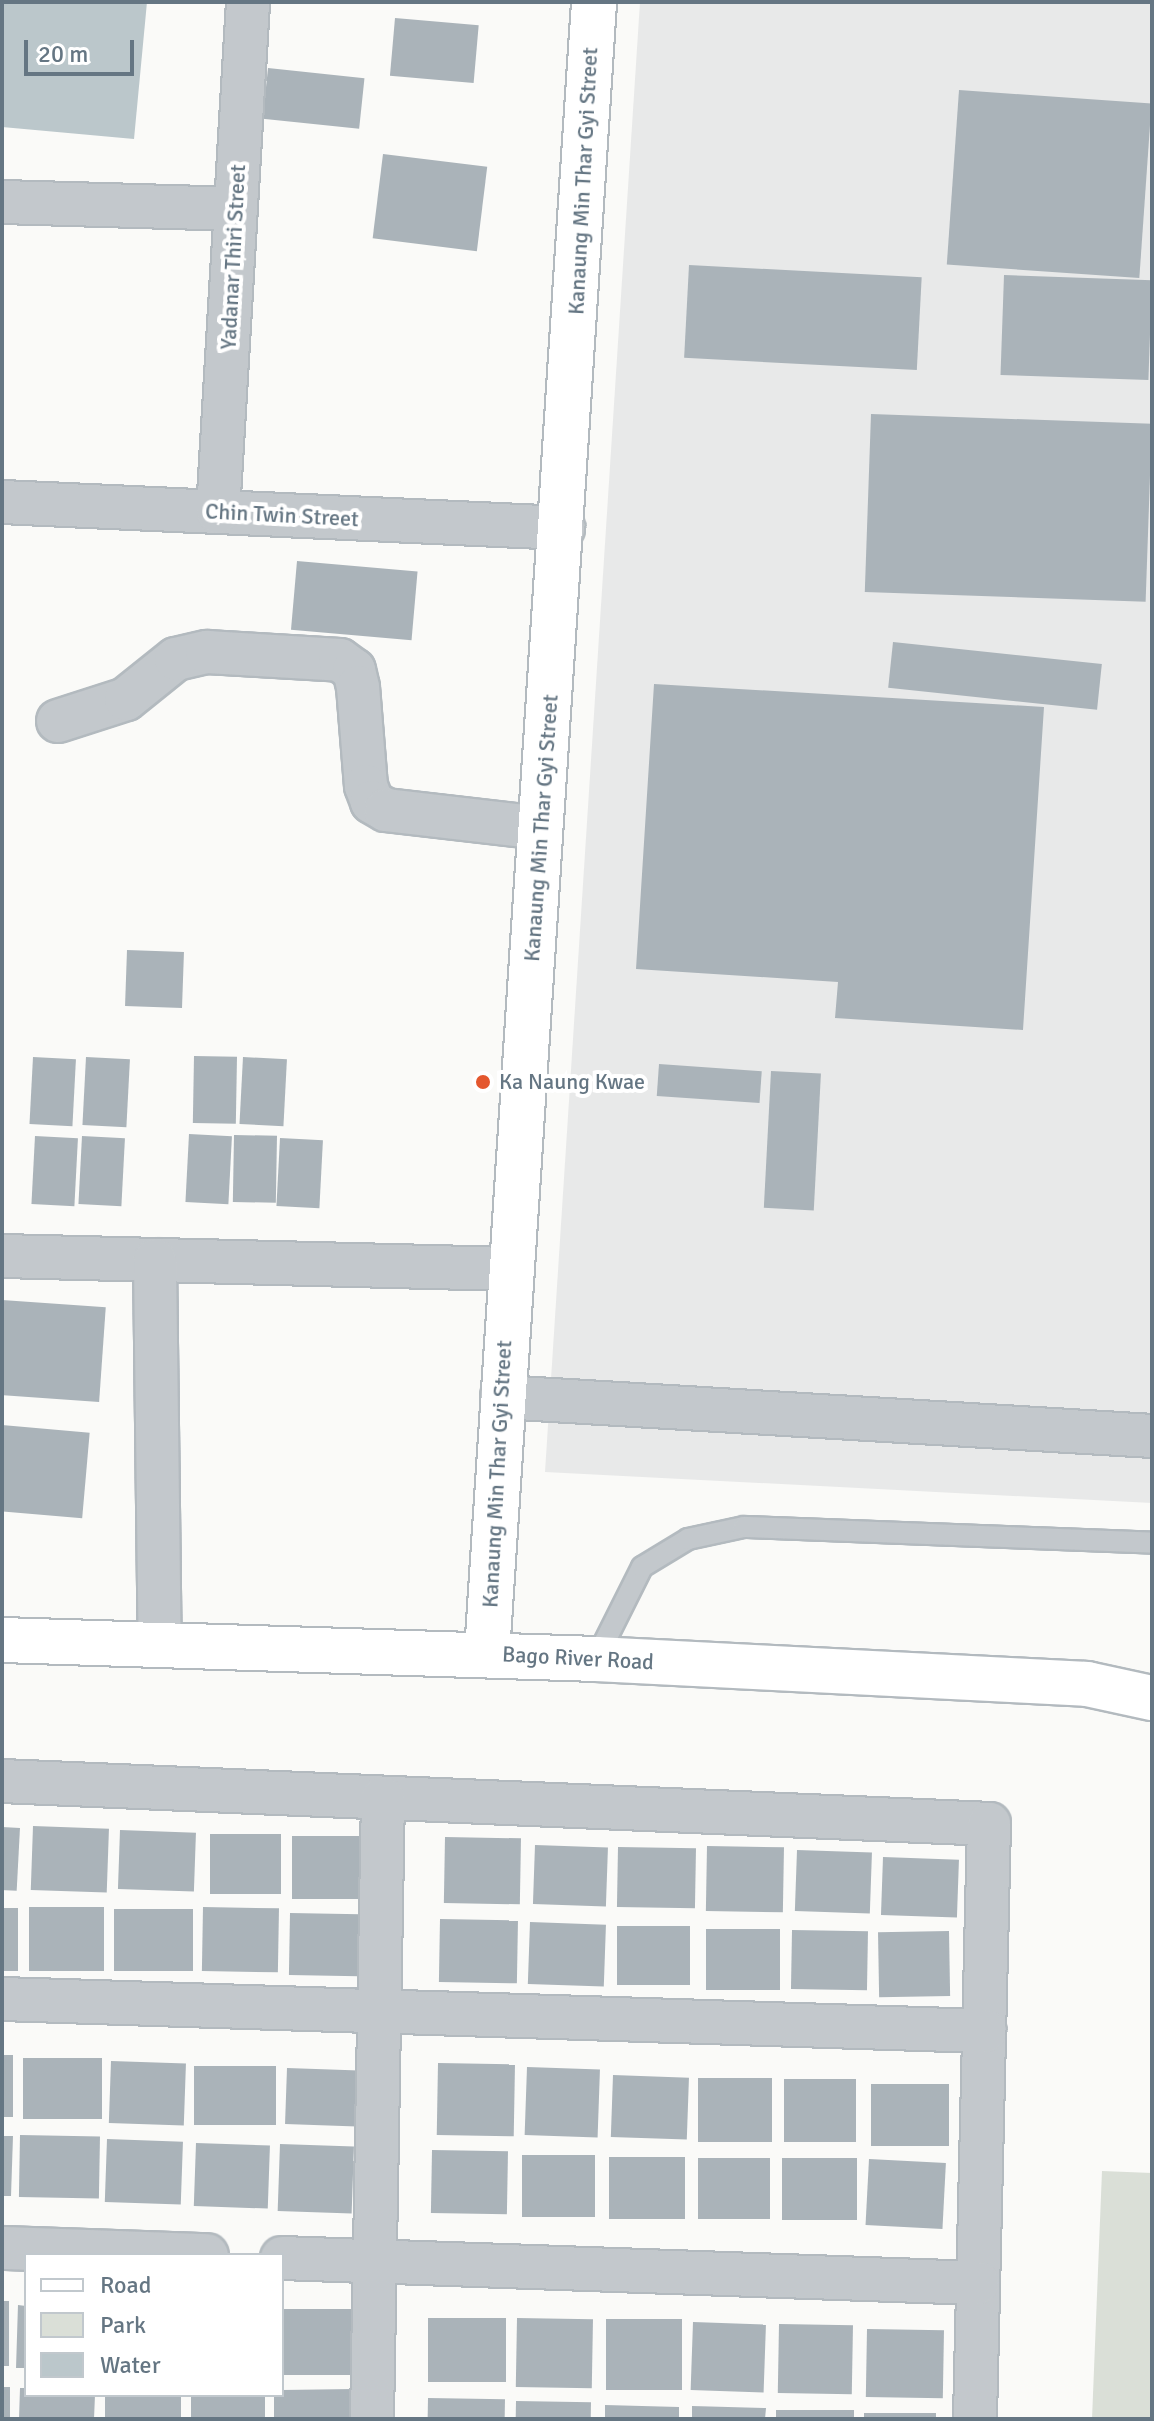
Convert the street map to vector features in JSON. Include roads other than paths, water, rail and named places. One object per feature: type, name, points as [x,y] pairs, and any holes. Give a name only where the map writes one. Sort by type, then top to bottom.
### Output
[{"type":"street","name":"Yadanar Thiri Street","points":[[218,512],[248,2]]},
{"type":"street","name":"Kanaung Min Thar Gyi Street","points":[[487,1653],[509,1269],[563,528],[594,2]]},
{"type":"street","points":[[2,202],[236,209]]},
{"type":"street","name":"Chin Twin Street","points":[[2,502],[563,528]]},
{"type":"street","points":[[58,721],[126,699],[176,659],[207,652],[340,660],[354,670],[358,687],[366,786],[372,802],[386,810],[541,828]]},
{"type":"street","points":[[2,1256],[509,1269]]},
{"type":"street","points":[[155,1260],[160,1643]]},
{"type":"street","points":[[502,1397],[1152,1436]]},
{"type":"street","name":"Bago River Road","points":[[2,1640],[487,1653],[1087,1684],[1152,1698]]},
{"type":"street","points":[[2,1781],[989,1824],[975,2419]]},
{"type":"street","points":[[372,2419],[383,1798]]},
{"type":"street","points":[[2,1999],[984,2031]]},
{"type":"street","points":[[2,2248],[148,2253]]},
{"type":"street","points":[[284,2258],[978,2283]]},
{"type":"lane","points":[[596,1659],[642,1567],[688,1539],[744,1527],[1152,1543]]},
{"type":"water","points":[[2,2],[147,2],[134,139],[2,127]]},
{"type":"place","name":"Ka Naung Kwae","points":[[483,1082]]}]
